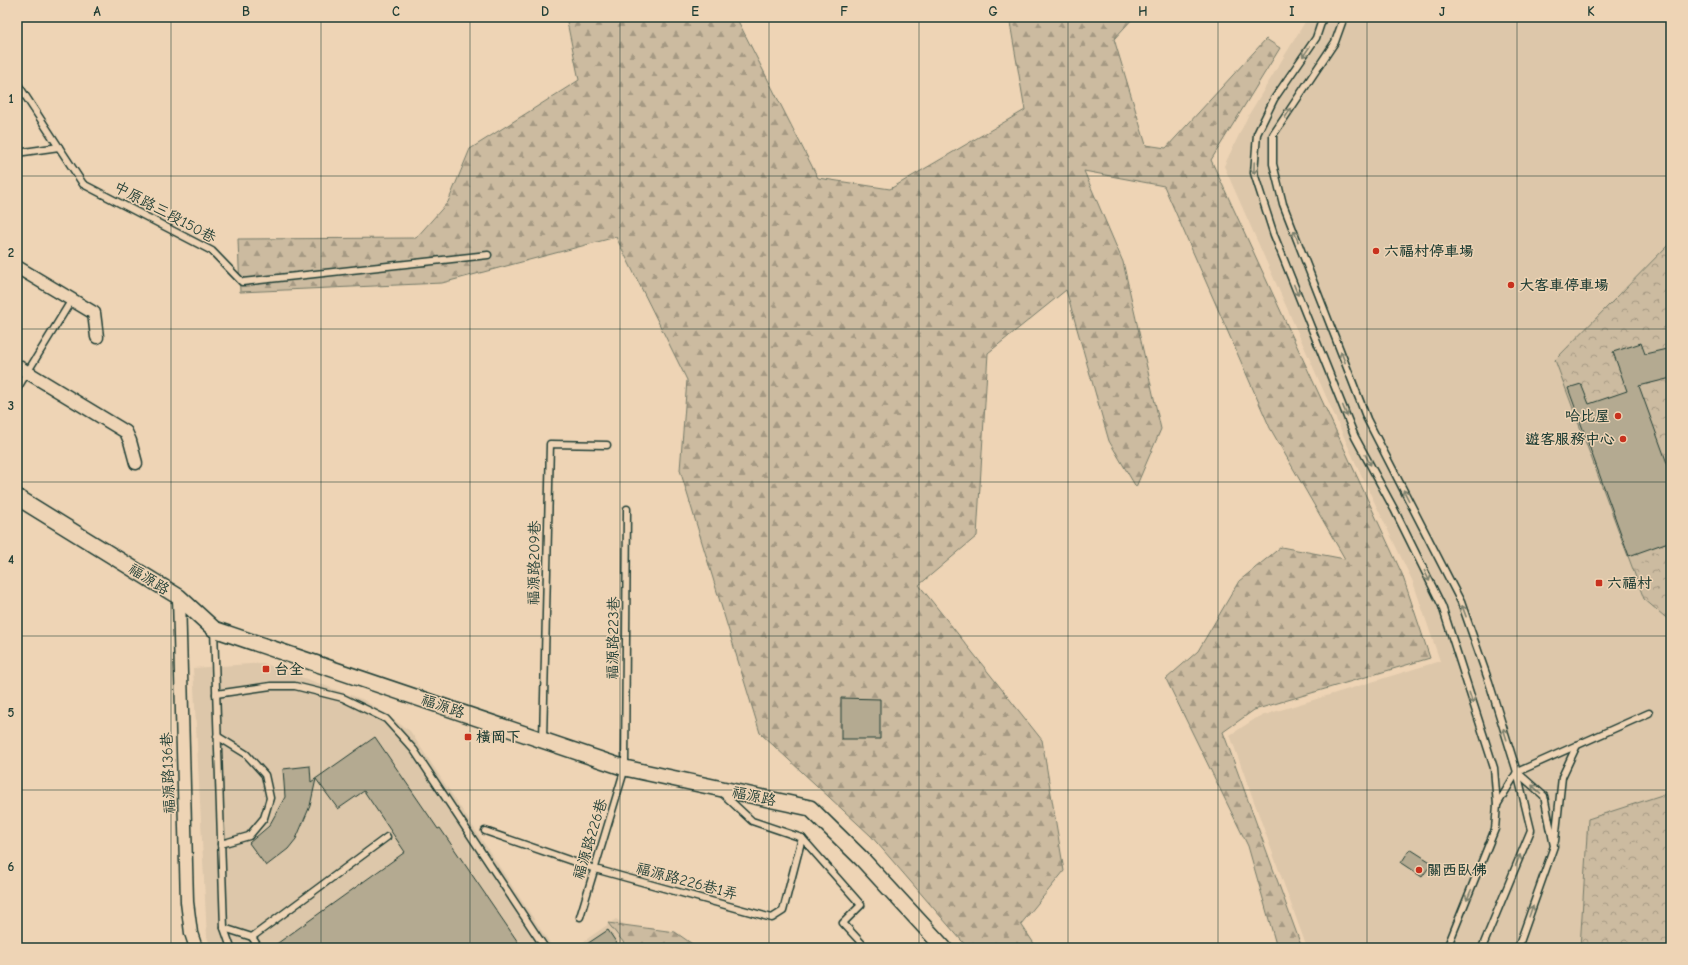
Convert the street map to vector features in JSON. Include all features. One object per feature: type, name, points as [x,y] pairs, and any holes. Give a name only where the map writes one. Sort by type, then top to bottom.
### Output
[{"type":"street","points":[[17,267],[94,314],[97,338]]},
{"type":"street","points":[[22,369],[126,432],[136,464]]},
{"type":"street","name":"福源路","points":[[17,497],[179,597],[214,629],[625,768],[810,808],[862,860],[944,948]]},
{"type":"street","name":"福源路136巷","points":[[179,597],[187,902],[191,933],[196,948]]},
{"type":"lane","points":[[1323,17],[1316,38],[1274,99],[1257,134],[1254,173],[1274,235],[1355,437],[1394,509],[1442,606],[1494,768],[1497,805],[1495,829],[1447,948]]},
{"type":"lane","points":[[1344,17],[1334,42],[1273,135],[1273,164],[1283,204],[1367,419],[1461,602],[1489,682],[1517,772],[1531,830],[1482,948]]},
{"type":"lane","name":"中原路三段150巷","points":[[17,83],[84,184],[212,251],[242,282],[488,255]]},
{"type":"lane","points":[[17,153],[60,147]]},
{"type":"lane","points":[[17,389],[22,369],[71,300]]},
{"type":"lane","name":"福源路209巷","points":[[543,740],[550,444],[607,445]]},
{"type":"lane","name":"福源路223巷","points":[[625,768],[627,508]]},
{"type":"lane","points":[[214,629],[224,928],[231,948]]},
{"type":"lane","points":[[216,694],[271,686],[295,686],[343,698],[386,719],[414,750],[545,948]]},
{"type":"lane","points":[[1497,805],[1517,772],[1649,713]]},
{"type":"lane","points":[[217,736],[246,754],[265,775],[270,798],[264,818],[249,836],[221,844]]},
{"type":"lane","points":[[1518,948],[1554,846],[1562,777],[1577,745]]},
{"type":"lane","name":"福源路226巷","points":[[580,917],[625,768]]},
{"type":"lane","points":[[1517,772],[1544,796],[1554,846]]},
{"type":"lane","points":[[717,788],[752,821],[802,838],[861,905],[843,923],[866,948]]},
{"type":"lane","name":"福源路226巷1弄","points":[[485,831],[595,869],[772,918],[783,911],[802,838]]},
{"type":"lane","points":[[252,937],[387,837]]},
{"type":"lane","points":[[224,928],[252,937],[260,948]]},
{"type":"shaded area","points":[[1308,17],[1671,17],[1671,948],[1307,948],[1230,735],[1258,717],[1440,661],[1413,582],[1356,464],[1224,166],[1248,116]]},
{"type":"shaded area","points":[[263,663],[364,700],[410,731],[553,948],[211,948],[207,937],[193,668]]},
{"type":"shaded area","points":[[616,919],[659,948],[574,948]]},
{"type":"green space","points":[[566,17],[736,17],[818,178],[890,189],[1025,110],[1009,17],[1134,17],[1114,39],[1146,145],[1166,148],[1266,39],[1280,48],[1211,160],[1402,574],[1430,658],[1254,710],[1223,732],[1302,948],[1277,948],[1248,846],[1166,679],[1198,651],[1239,581],[1281,547],[1345,559],[1270,428],[1164,186],[1084,171],[1123,262],[1161,429],[1136,487],[1109,441],[1066,290],[988,353],[977,536],[919,585],[1042,740],[1064,871],[1021,924],[1037,948],[968,948],[871,836],[760,733],[680,470],[687,380],[616,237],[442,283],[240,292],[238,239],[416,238],[448,202],[470,149],[579,80]]},
{"type":"green space","points":[[1671,242],[1671,622],[1644,599],[1555,360]]},
{"type":"green space","points":[[1671,792],[1671,948],[1580,948],[1588,819]]},
{"type":"green space","points":[[608,923],[675,932],[698,948],[628,948]]},
{"type":"building","name":"遊客服務中心","points":[[1641,343],[1645,354],[1671,348],[1671,378],[1639,386],[1671,474],[1671,541],[1629,556],[1568,388],[1581,384],[1589,404],[1627,391],[1613,352]]},
{"type":"building","points":[[841,698],[880,699],[880,739],[841,739]]},
{"type":"building","points":[[375,737],[438,829],[440,828],[522,948],[271,948],[405,852],[364,791],[338,809],[316,779],[310,806],[296,839],[288,849],[266,866],[249,843],[269,826],[285,797],[283,769],[310,766],[311,782]]},
{"type":"building","name":"關西臥佛","points":[[1410,849],[1432,863],[1422,877],[1401,863]]},
{"type":"building","points":[[608,930],[620,948],[581,948]]},
{"type":"place","name":"六福村停車場","points":[[1376,251]]},
{"type":"place","name":"大客車停車場","points":[[1511,285]]},
{"type":"place","name":"哈比屋","points":[[1618,416]]},
{"type":"place","name":"遊客服務中心","points":[[1623,439]]},
{"type":"place","name":"六福村","points":[[1599,583]]},
{"type":"place","name":"台全","points":[[266,669]]},
{"type":"place","name":"橫岡下","points":[[468,737]]},
{"type":"place","name":"關西臥佛","points":[[1419,870]]}]
